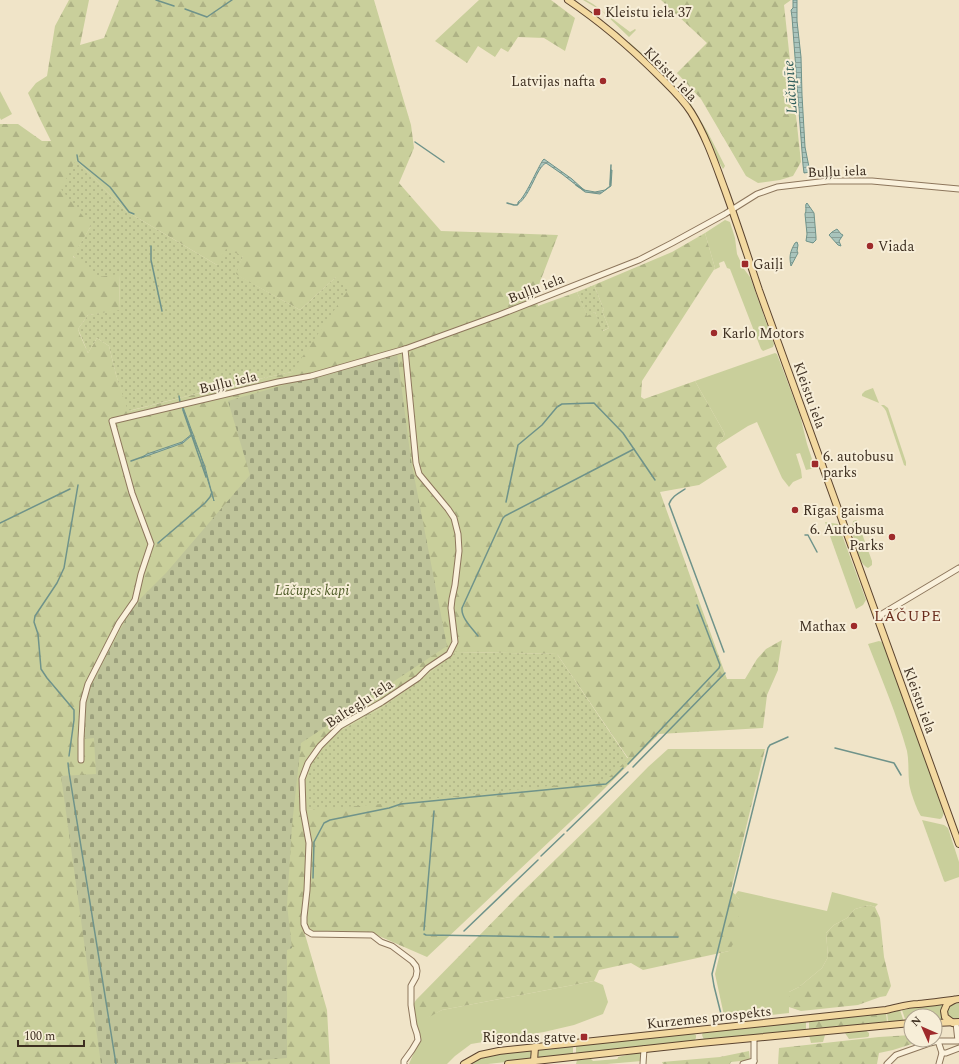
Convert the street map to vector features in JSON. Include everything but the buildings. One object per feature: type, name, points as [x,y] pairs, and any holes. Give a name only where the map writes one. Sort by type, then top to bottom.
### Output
[{"type":"main road","name":"Kleistu iela","points":[[568,0],[596,19],[615,35],[678,95],[697,122],[706,141],[732,209],[762,297],[959,844]]},
{"type":"main road","points":[[956,1022],[945,1016],[944,1011],[949,1002],[957,999]]},
{"type":"main road","name":"Kurzemes prospekts","points":[[464,1064],[473,1058],[499,1051],[886,1010],[896,1007],[957,999]]},
{"type":"main road","points":[[943,1023],[956,1022]]},
{"type":"main road","name":"Kurzemes prospekts","points":[[508,1064],[571,1061],[700,1043],[903,1024]]},
{"type":"main road","points":[[699,1030],[700,1043]]},
{"type":"main road","points":[[534,1063],[536,1047]]},
{"type":"street","name":"Buļļu iela","points":[[81,760],[83,702],[88,684],[119,623],[134,600],[151,544],[132,493],[112,421],[278,382],[311,376],[405,349],[499,315],[639,260],[672,244],[757,194],[777,187],[828,181],[872,181],[959,189]]},
{"type":"street","name":"Baltegļu iela","points":[[404,1064],[404,1061],[418,1040],[411,1005],[411,986],[416,977],[416,966],[412,961],[392,946],[382,942],[372,935],[312,934],[307,931],[304,924],[308,890],[309,843],[303,810],[302,779],[312,756],[328,737],[340,726],[382,702],[418,678],[428,668],[449,654],[455,642],[451,608],[460,550],[458,534],[454,518],[448,509],[418,474],[405,349]]},
{"type":"street","points":[[877,617],[959,568]]},
{"type":"street","points":[[943,1041],[958,1041],[956,1022]]},
{"type":"street","points":[[743,1064],[754,1062],[754,1038]]},
{"type":"street","points":[[886,1064],[892,1058],[916,1048]]},
{"type":"street","points":[[939,1064],[942,1053],[940,1048]]},
{"type":"street","points":[[942,1053],[959,1048]]},
{"type":"street","points":[[643,1064],[644,1050]]},
{"type":"green space","points":[[69,0],[89,0],[80,45],[104,38],[119,0],[374,0],[411,125],[414,148],[399,183],[441,231],[558,235],[535,295],[538,306],[577,292],[587,315],[595,312],[603,331],[609,328],[602,311],[604,310],[594,285],[672,252],[705,233],[715,268],[642,381],[641,397],[644,399],[695,381],[725,434],[716,448],[727,467],[699,485],[660,492],[727,679],[745,679],[757,659],[766,649],[782,640],[778,670],[767,695],[763,728],[659,734],[586,807],[427,957],[372,933],[304,931],[327,1010],[330,1064],[0,1064],[0,124],[18,124],[42,141],[51,141],[28,93],[36,83],[47,76],[55,26]],"holes":[[[76,160],[126,211],[217,265],[243,256],[235,274],[300,310],[336,277],[292,372],[231,385],[129,411],[116,375],[109,346],[97,338],[88,353],[78,329],[88,315],[120,311],[119,274],[73,257],[91,226]],[[456,652],[557,654],[628,758],[307,810],[307,776],[343,729],[381,708]]]},
{"type":"green space","points":[[479,0],[551,0],[575,18],[565,51],[544,38],[518,37],[508,52],[501,48],[495,57],[478,46],[467,63],[435,41]]},
{"type":"green space","points":[[583,0],[593,4],[630,32],[635,29],[636,30],[629,37],[602,11]]},
{"type":"green space","points":[[661,0],[791,0],[784,5],[801,162],[793,176],[780,180],[758,183],[746,176],[701,99],[677,73],[707,43]]},
{"type":"green space","points":[[629,42],[657,67],[689,101],[707,131],[725,166],[723,169],[696,115],[628,43]]},
{"type":"green space","points":[[0,91],[12,114],[1,120],[0,118]]},
{"type":"green space","points":[[76,160],[126,211],[217,265],[226,249],[243,256],[236,274],[300,310],[336,277],[348,290],[292,372],[231,385],[128,411],[116,375],[109,346],[97,338],[88,353],[78,329],[88,315],[120,310],[119,274],[98,277],[73,256],[91,226],[61,189]]},
{"type":"green space","points":[[725,220],[730,222],[735,238],[737,254],[744,269],[750,277],[774,344],[773,347],[763,351],[730,269],[727,268],[724,261],[719,263],[720,267],[714,270],[715,268],[705,233]]},
{"type":"green space","points":[[594,285],[604,310],[602,311],[609,328],[602,331],[595,312],[587,316],[577,292]]},
{"type":"green space","name":"Lāčupes kapi","points":[[397,353],[411,460],[447,646],[301,743],[292,825],[287,905],[292,948],[287,950],[287,1058],[218,1064],[101,1064],[61,776],[96,774],[94,738],[85,739],[86,702],[94,679],[133,606],[166,573],[250,475],[228,401]]},
{"type":"green space","points":[[775,353],[777,354],[800,415],[815,468],[806,470],[800,453],[796,454],[802,478],[793,482],[789,487],[782,478],[757,422],[718,445],[725,434],[695,381]]},
{"type":"green space","points":[[873,388],[879,403],[862,396],[865,391]]},
{"type":"green space","points":[[881,405],[888,408],[906,466],[904,465],[886,411]]},
{"type":"green space","points":[[857,520],[872,561],[872,565],[868,568],[860,560],[855,547],[853,521]]},
{"type":"green space","points":[[825,522],[838,524],[866,600],[863,605],[856,609]]},
{"type":"green space","points":[[879,641],[884,644],[944,813],[940,819],[921,816],[917,809],[909,785],[907,751],[894,711],[868,644]]},
{"type":"green space","points":[[456,652],[557,654],[628,759],[606,780],[382,804],[307,810],[307,776],[313,760],[330,738],[381,708]]},
{"type":"green space","points":[[668,749],[765,749],[731,890],[739,899],[739,934],[729,951],[643,970],[631,963],[599,970],[594,981],[442,1010],[422,1021],[415,1018],[413,1005],[416,1000],[518,896]]},
{"type":"green space","points":[[922,820],[944,825],[948,828],[959,862],[959,877],[945,882],[944,881]]},
{"type":"green space","points":[[738,891],[827,911],[832,892],[878,904],[875,907],[869,905],[855,909],[847,918],[834,925],[826,933],[828,957],[822,968],[799,987],[789,992],[789,1013],[725,1020],[715,974],[720,953],[729,951],[739,899],[735,895]]},
{"type":"green space","points":[[869,905],[875,907],[880,918],[884,957],[891,986],[886,996],[858,1005],[801,1011],[789,1007],[789,992],[799,987],[822,968],[828,957],[826,933],[834,925],[847,918],[855,909]]},
{"type":"green space","points":[[594,981],[603,985],[608,1002],[603,1014],[574,1025],[544,1032],[471,1044],[447,1064],[409,1064],[420,1040],[415,1018],[422,1020],[442,1010]]},
{"type":"green space","points":[[943,1003],[942,1008],[914,1008]]},
{"type":"green space","points":[[959,1003],[959,1019],[950,1018],[947,1014],[949,1007]]},
{"type":"green space","points":[[900,1010],[903,1022],[888,1023],[887,1012]]},
{"type":"green space","points":[[886,1012],[887,1022],[809,1030],[809,1021]]},
{"type":"green space","points":[[806,1021],[806,1030],[704,1040],[702,1035],[703,1032]]},
{"type":"green space","points":[[864,1029],[869,1033],[868,1037],[849,1039],[845,1033]]},
{"type":"green space","points":[[692,1033],[696,1035],[694,1041],[576,1054],[576,1045]]},
{"type":"green space","points":[[809,1035],[825,1035],[823,1042],[811,1043]]},
{"type":"green space","points":[[903,1036],[903,1047],[879,1053],[877,1064],[778,1064],[779,1048]]},
{"type":"green space","points":[[573,1045],[573,1054],[537,1057],[539,1049]]},
{"type":"green space","points":[[531,1050],[533,1057],[531,1059],[488,1064],[468,1064],[485,1056],[497,1053]]},
{"type":"green space","points":[[749,1051],[750,1060],[731,1062],[730,1064],[663,1064],[662,1062],[720,1057]]},
{"type":"green space","points":[[640,1052],[642,1054],[642,1061],[607,1064],[576,1064],[577,1060],[591,1059],[593,1061],[617,1059],[618,1057]]},
{"type":"water","name":"Lāčupīte","points":[[793,0],[797,0],[805,147],[810,172],[804,173],[791,10],[793,8]]},
{"type":"water","points":[[544,159],[572,179],[584,190],[595,192],[605,190],[610,186],[612,170],[611,186],[600,194],[585,192],[546,163],[539,170],[523,200],[518,204]]},
{"type":"water","points":[[807,203],[814,213],[816,240],[813,243],[806,241],[807,234],[805,214]]},
{"type":"water","points":[[837,229],[843,235],[839,241],[841,246],[838,245],[829,235]]},
{"type":"water","points":[[797,242],[798,253],[791,266],[790,254],[795,243]]},
{"type":"water","points":[[182,407],[205,467],[214,501],[200,454],[192,435],[183,443],[141,458],[147,454],[182,442],[192,434]]},
{"type":"waterway","points":[[156,0],[174,6]]},
{"type":"waterway","points":[[185,9],[207,17],[232,0]]},
{"type":"waterway","points":[[415,142],[444,162]]},
{"type":"waterway","points":[[77,155],[78,161],[110,187],[129,212],[134,214]]},
{"type":"waterway","points":[[610,185],[611,165]]},
{"type":"waterway","points":[[576,185],[584,190]]},
{"type":"waterway","points":[[507,203],[514,205],[518,204]]},
{"type":"waterway","points":[[151,246],[151,260],[162,311]]},
{"type":"waterway","points":[[179,396],[180,402]]},
{"type":"waterway","points":[[506,502],[518,445],[542,425],[557,407],[562,404],[594,403],[623,433],[655,480]]},
{"type":"waterway","points":[[183,410],[206,477]]},
{"type":"waterway","points":[[478,636],[465,619],[462,608],[503,518],[634,449]]},
{"type":"waterway","points":[[131,461],[145,456]]},
{"type":"waterway","points":[[69,756],[74,710],[41,669],[38,634],[34,622],[35,616],[57,583],[64,568],[78,485]]},
{"type":"waterway","points":[[0,523],[70,489]]},
{"type":"waterway","points":[[685,489],[678,493],[669,504],[724,652]]},
{"type":"waterway","points":[[158,543],[205,503],[212,492]]},
{"type":"waterway","points":[[805,535],[808,535],[817,552]]},
{"type":"waterway","points":[[628,764],[719,668],[720,665],[697,605]]},
{"type":"waterway","points":[[633,767],[725,673]]},
{"type":"waterway","points":[[722,1018],[712,974],[768,748],[770,745],[788,737]]},
{"type":"waterway","points":[[835,748],[894,763],[901,775]]},
{"type":"waterway","points":[[68,763],[116,1064]]},
{"type":"waterway","points":[[313,878],[314,842],[324,823],[330,820],[389,808],[401,804],[606,784],[623,768]]},
{"type":"waterway","points":[[567,831],[628,772]]},
{"type":"waterway","points":[[424,930],[434,811]]},
{"type":"waterway","points":[[541,856],[564,834]]},
{"type":"waterway","points":[[464,931],[538,860]]},
{"type":"waterway","points":[[424,934],[549,937]]},
{"type":"waterway","points":[[554,937],[678,937]]},
{"type":"place","name":"Kleistu iela 37","points":[[597,12]]},
{"type":"place","name":"Latvijas nafta","points":[[603,81]]},
{"type":"place","name":"Viada","points":[[870,246]]},
{"type":"place","name":"Gaiļi","points":[[745,264]]},
{"type":"place","name":"Karlo Motors","points":[[714,333]]},
{"type":"place","name":"6. autobusu parks","points":[[815,464]]},
{"type":"place","name":"Rīgas gaisma","points":[[795,510]]},
{"type":"place","name":"6. Autobusu Parks","points":[[892,537]]},
{"type":"place","name":"Mathax","points":[[854,626]]},
{"type":"place","name":"Rigondas gatve","points":[[584,1037]]},
{"type":"district","name":"LĀČUPE","points":[[908,616]]}]
